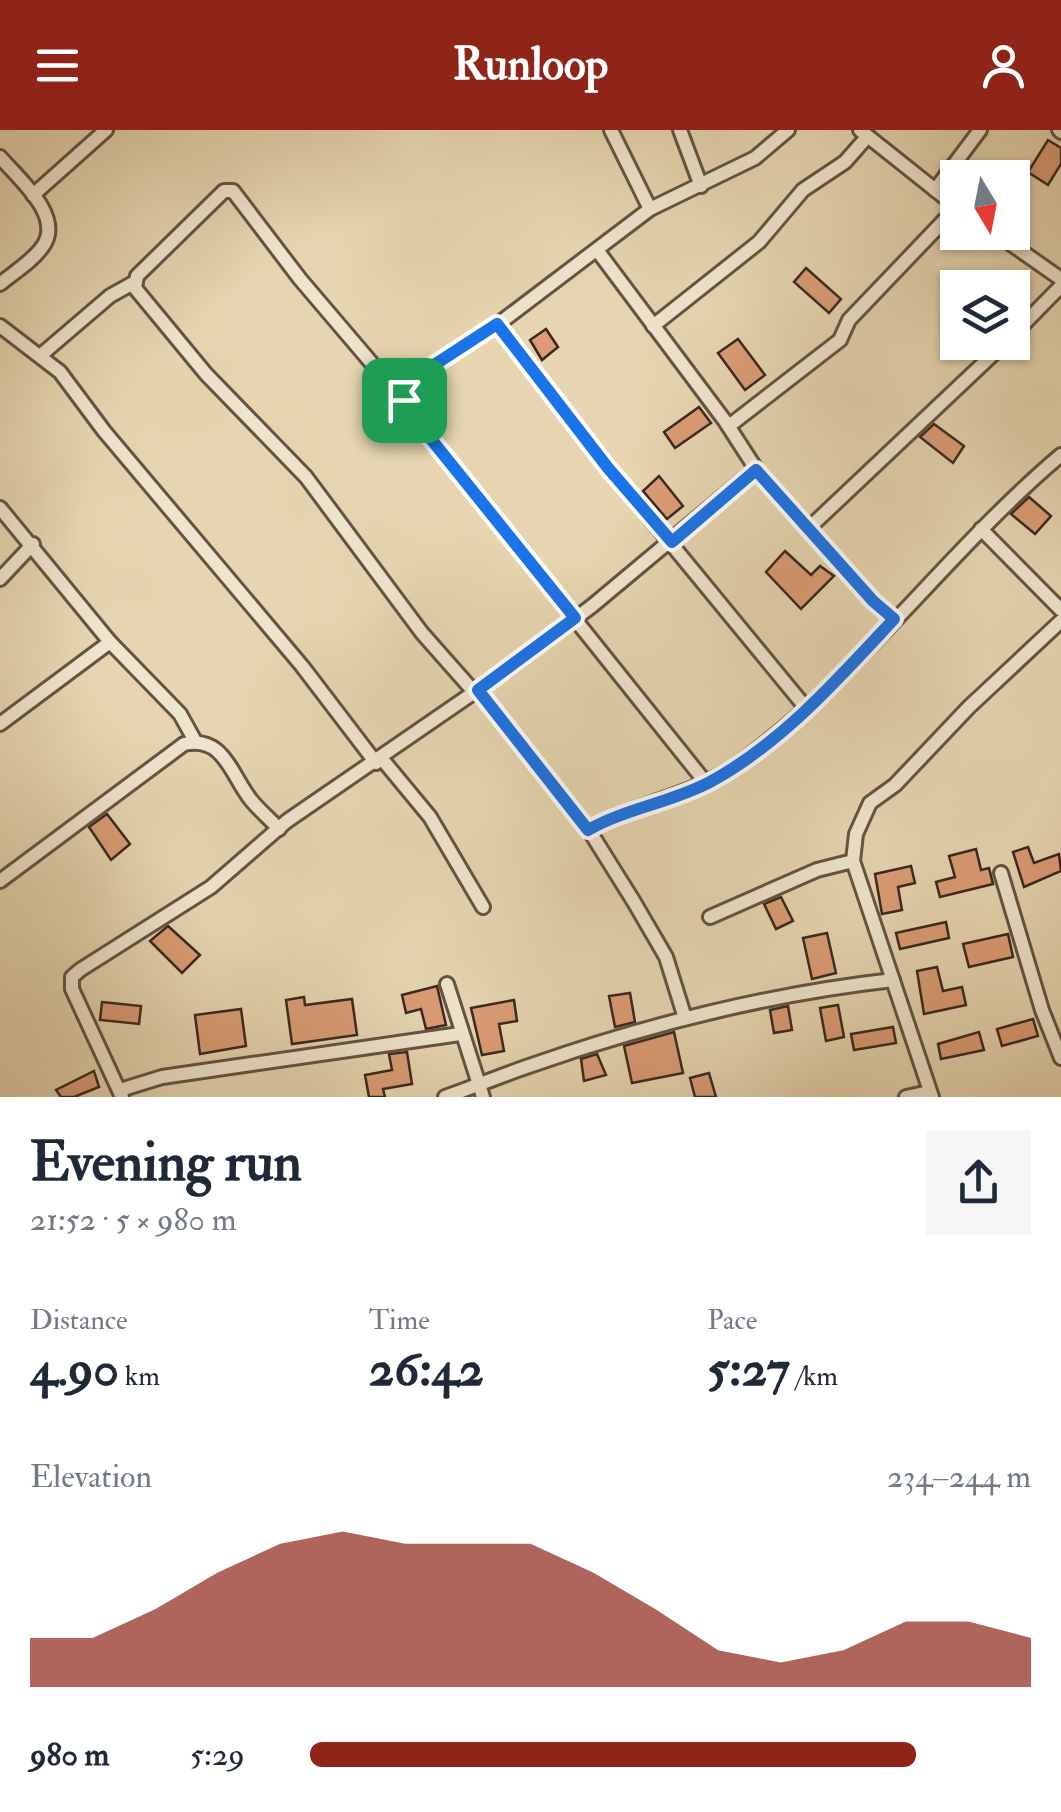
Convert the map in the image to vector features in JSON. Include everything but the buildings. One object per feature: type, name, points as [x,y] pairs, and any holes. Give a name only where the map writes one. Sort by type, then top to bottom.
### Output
[{"type":"street","points":[[33,195],[106,130]]},
{"type":"street","points":[[612,130],[650,209]]},
{"type":"street","points":[[680,130],[701,186]]},
{"type":"street","points":[[706,783],[630,693],[575,618],[410,413],[402,390],[650,209],[755,158],[788,130]]},
{"type":"street","points":[[934,190],[980,130]]},
{"type":"street","points":[[653,326],[759,242],[803,190],[845,162],[863,134],[940,194]]},
{"type":"street","points":[[0,157],[44,212],[48,234],[42,248],[0,284]]},
{"type":"street","points":[[41,355],[110,296],[135,282],[224,192],[234,191],[300,278],[404,400]]},
{"type":"street","points":[[729,426],[840,340],[848,320],[940,225]]},
{"type":"street","points":[[596,250],[729,426],[756,470],[894,619]]},
{"type":"street","points":[[1018,250],[1061,283],[1030,317]]},
{"type":"street","points":[[135,282],[159,320],[194,361],[306,477],[422,633],[476,692],[588,830],[666,957],[685,1018]]},
{"type":"street","points":[[497,324],[608,468],[806,708]]},
{"type":"street","points":[[0,326],[60,372],[185,532],[437,828],[483,907]]},
{"type":"street","points":[[808,529],[987,360]]},
{"type":"street","points":[[588,830],[610,818],[706,783],[773,738],[1004,503],[1061,455]]},
{"type":"street","points":[[460,1034],[162,1077],[121,1093],[87,1026],[72,990],[72,978],[211,887],[278,829],[476,692],[672,542],[756,470]]},
{"type":"street","points":[[0,508],[110,642],[180,714],[195,741]]},
{"type":"street","points":[[981,529],[1061,610]]},
{"type":"street","points":[[0,578],[33,544]]},
{"type":"street","points":[[906,1097],[931,1094],[853,861],[856,834],[870,803],[894,785],[969,707],[1061,621]]},
{"type":"street","points":[[0,724],[110,642]]},
{"type":"street","points":[[0,881],[184,744],[195,741],[218,750],[250,798],[278,829]]},
{"type":"street","points":[[710,916],[817,870],[853,861]]},
{"type":"street","points":[[1001,873],[1042,1010],[1061,1058]]},
{"type":"street","points":[[444,1097],[481,1092],[532,1065],[685,1018],[756,1000],[892,980]]},
{"type":"street","points":[[447,984],[481,1092]]},
{"type":"route","points":[[497,324],[608,468],[672,542],[756,470],[873,601],[894,619],[832,686],[773,738],[732,767],[691,791],[626,811],[588,830],[478,690],[575,618],[410,413],[404,400],[402,390],[411,380],[497,324]]}]
